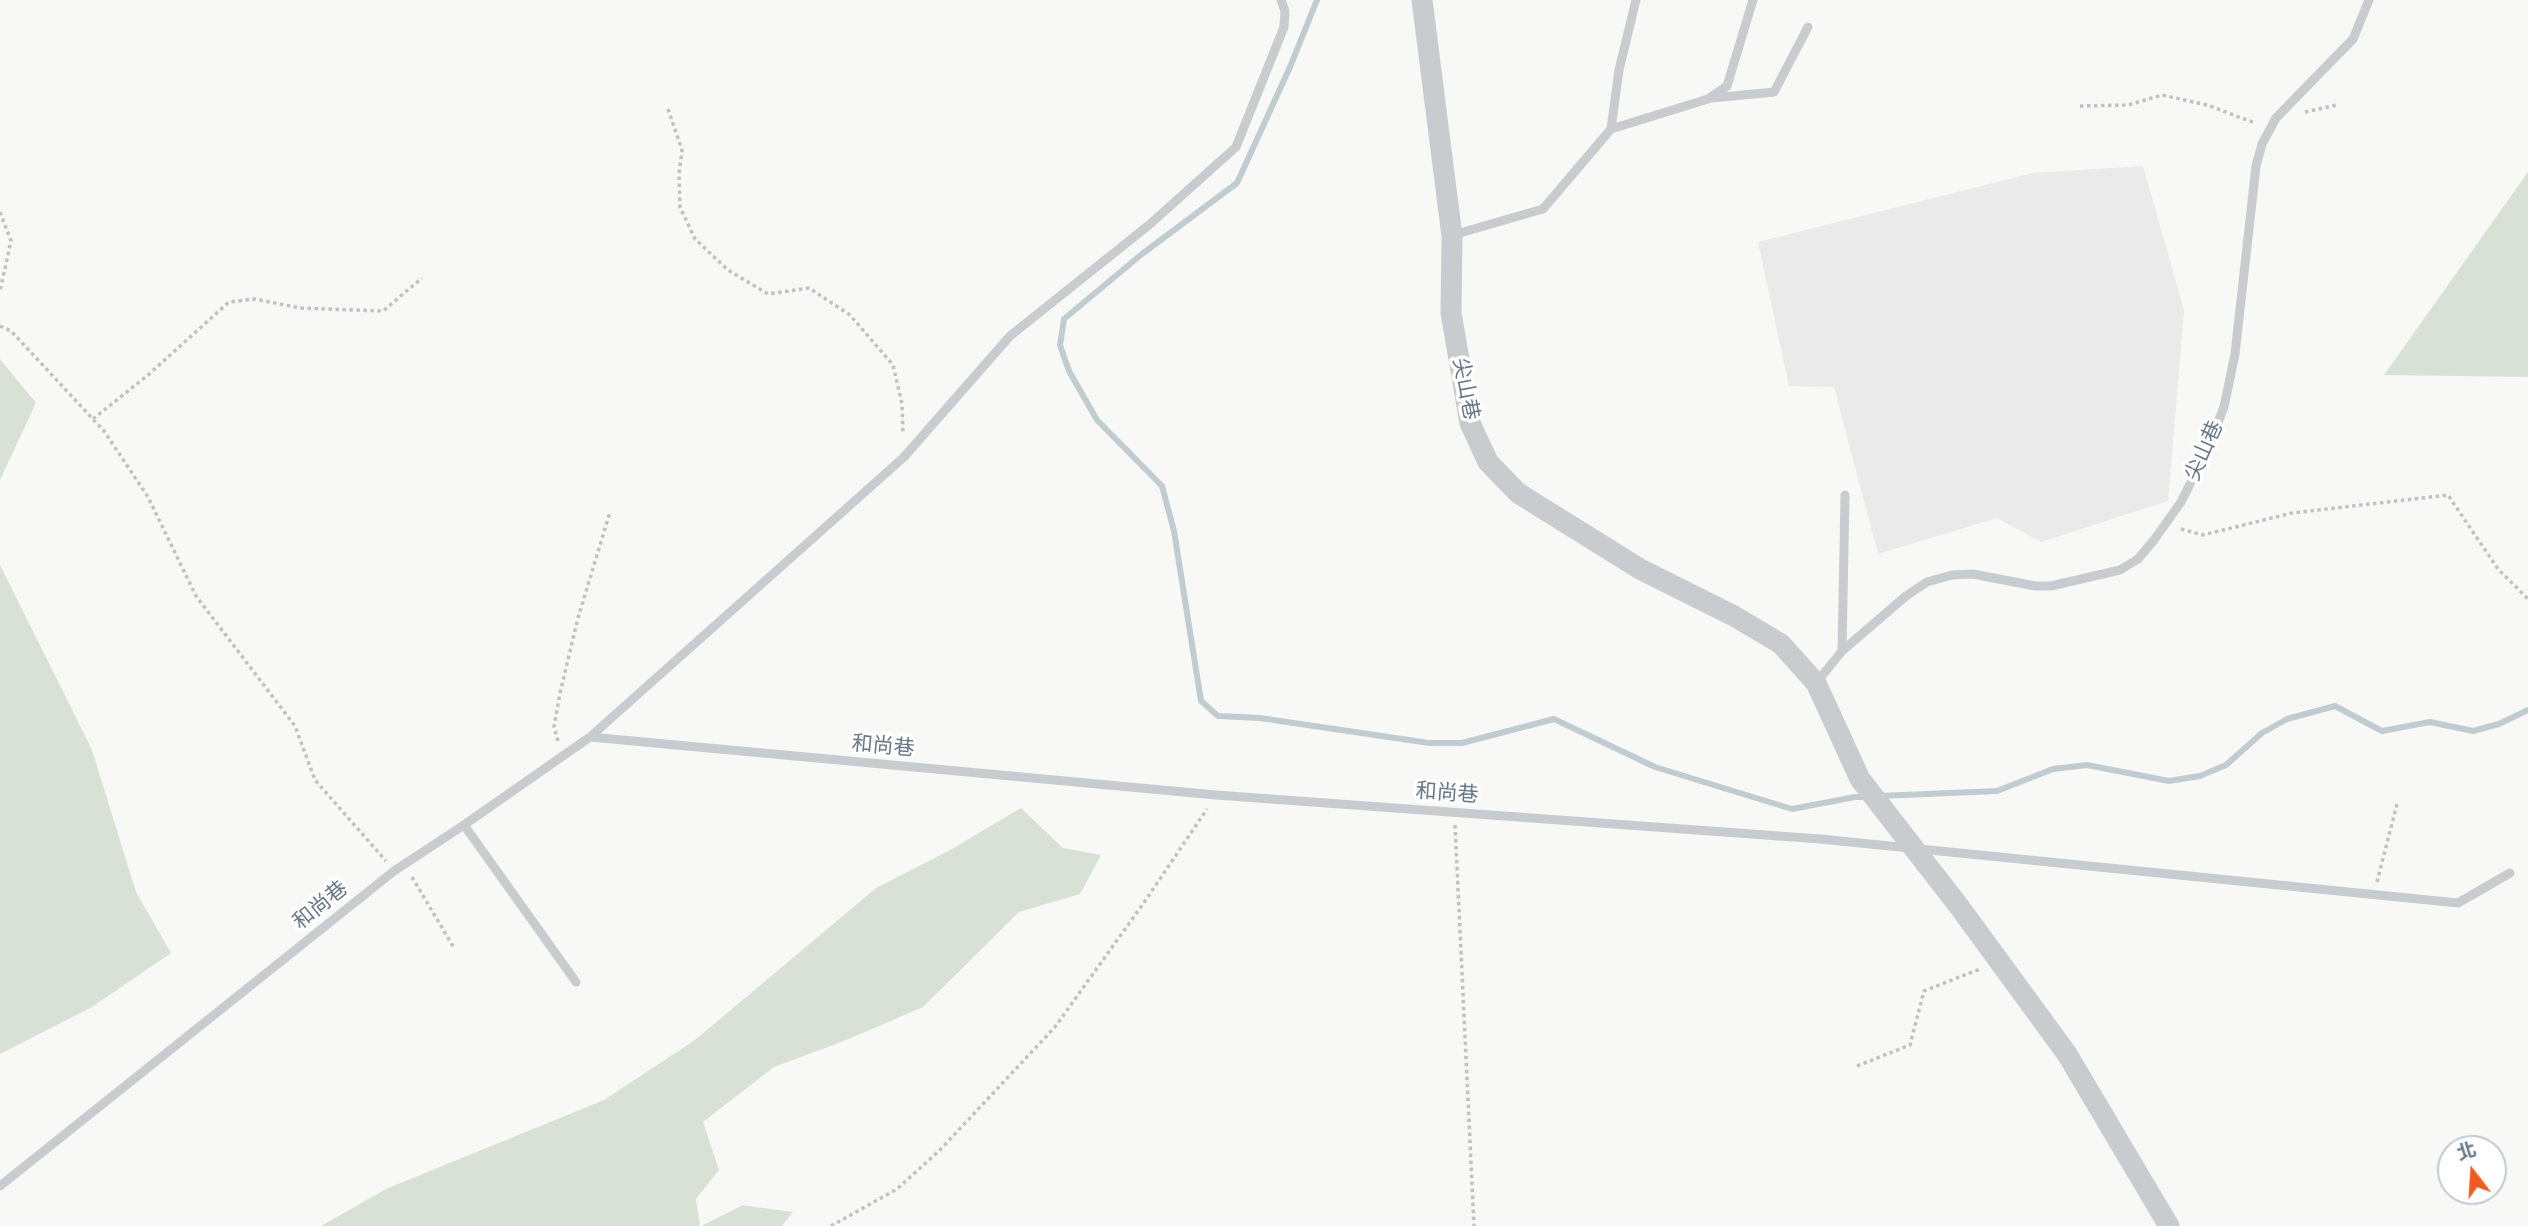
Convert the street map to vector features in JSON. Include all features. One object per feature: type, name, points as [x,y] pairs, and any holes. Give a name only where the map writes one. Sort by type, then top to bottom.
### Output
[{"type":"street","name":"尖山巷","points":[[1422,0],[1452,236],[1451,313],[1470,423],[1489,462],[1518,492],[1618,555],[1781,644],[1816,683],[1863,783],[2067,1054],[2169,1226]]},
{"type":"lane","points":[[590,737],[904,457],[1010,336],[1149,225],[1236,146],[1284,27],[1285,11],[1281,0]]},
{"type":"lane","points":[[1611,129],[1619,70],[1636,0]]},
{"type":"lane","points":[[1708,99],[1727,86],[1753,0]]},
{"type":"lane","name":"尖山巷","points":[[1816,683],[1842,651],[1906,596],[1927,582],[1952,575],[1973,574],[2035,586],[2051,586],[2120,569],[2138,559],[2187,492],[2224,407],[2235,354],[2256,166],[2262,144],[2276,118],[2353,39],[2368,0]]},
{"type":"lane","points":[[1452,236],[1543,209],[1611,129],[1708,99],[1774,92],[1808,27]]},
{"type":"lane","points":[[1842,651],[1845,495]]},
{"type":"lane","name":"和尚巷","points":[[0,1186],[394,871],[590,737],[1216,795],[1820,839],[2458,903],[2510,873]]},
{"type":"lane","points":[[464,825],[576,982]]},
{"type":"path","points":[[2080,106],[2128,105],[2162,95],[2207,105],[2270,129]]},
{"type":"path","points":[[668,108],[682,150],[679,174],[680,208],[695,239],[728,270],[768,295],[809,288],[850,315],[893,365],[902,404],[904,457]]},
{"type":"path","points":[[0,212],[11,241],[0,291]]},
{"type":"path","points":[[93,419],[148,375],[229,302],[255,299],[300,308],[383,311],[422,278]]},
{"type":"path","points":[[0,327],[11,331],[93,419],[148,498],[196,596],[295,726],[315,780],[394,871]]},
{"type":"path","points":[[2165,525],[2203,534],[2292,513],[2448,495],[2497,569],[2528,599]]},
{"type":"path","points":[[561,756],[554,727],[560,693],[610,512]]},
{"type":"path","points":[[831,1226],[897,1189],[939,1151],[1055,1027],[1143,904],[1216,795]]},
{"type":"path","points":[[2374,894],[2397,804]]},
{"type":"path","points":[[1454,813],[1474,1226]]},
{"type":"path","points":[[404,864],[454,947]]},
{"type":"path","points":[[1857,1066],[1910,1045],[1924,991],[1999,961]]},
{"type":"shaded area","points":[[2143,166],[2184,310],[2168,501],[2041,542],[1997,518],[1878,554],[1834,387],[1789,386],[1758,242],[2033,173]]},
{"type":"shaded area","points":[[2528,172],[2528,377],[2384,375]]},
{"type":"shaded area","points":[[0,359],[36,403],[0,480]]},
{"type":"shaded area","points":[[0,565],[92,750],[136,892],[171,953],[92,1007],[0,1054]]},
{"type":"shaded area","points":[[1021,808],[1063,848],[1101,855],[1080,894],[1019,912],[923,1007],[774,1067],[703,1122],[719,1170],[696,1199],[700,1226],[321,1226],[386,1189],[604,1100],[695,1040],[876,888],[950,850]]},
{"type":"shaded area","points":[[741,1206],[793,1212],[782,1226],[701,1226]]},
{"type":"waterway","points":[[1317,0],[1237,183],[1142,254],[1064,319],[1060,345],[1069,371],[1097,420],[1162,486],[1174,531],[1201,701],[1218,716],[1260,718],[1429,743],[1462,743],[1554,719],[1655,767],[1792,809],[1868,797]]},
{"type":"waterway","points":[[1879,796],[1997,791],[2053,769],[2087,765],[2169,781],[2200,776],[2226,765],[2262,733],[2287,719],[2335,706],[2382,731],[2430,722],[2473,731],[2499,724],[2528,710]]}]
